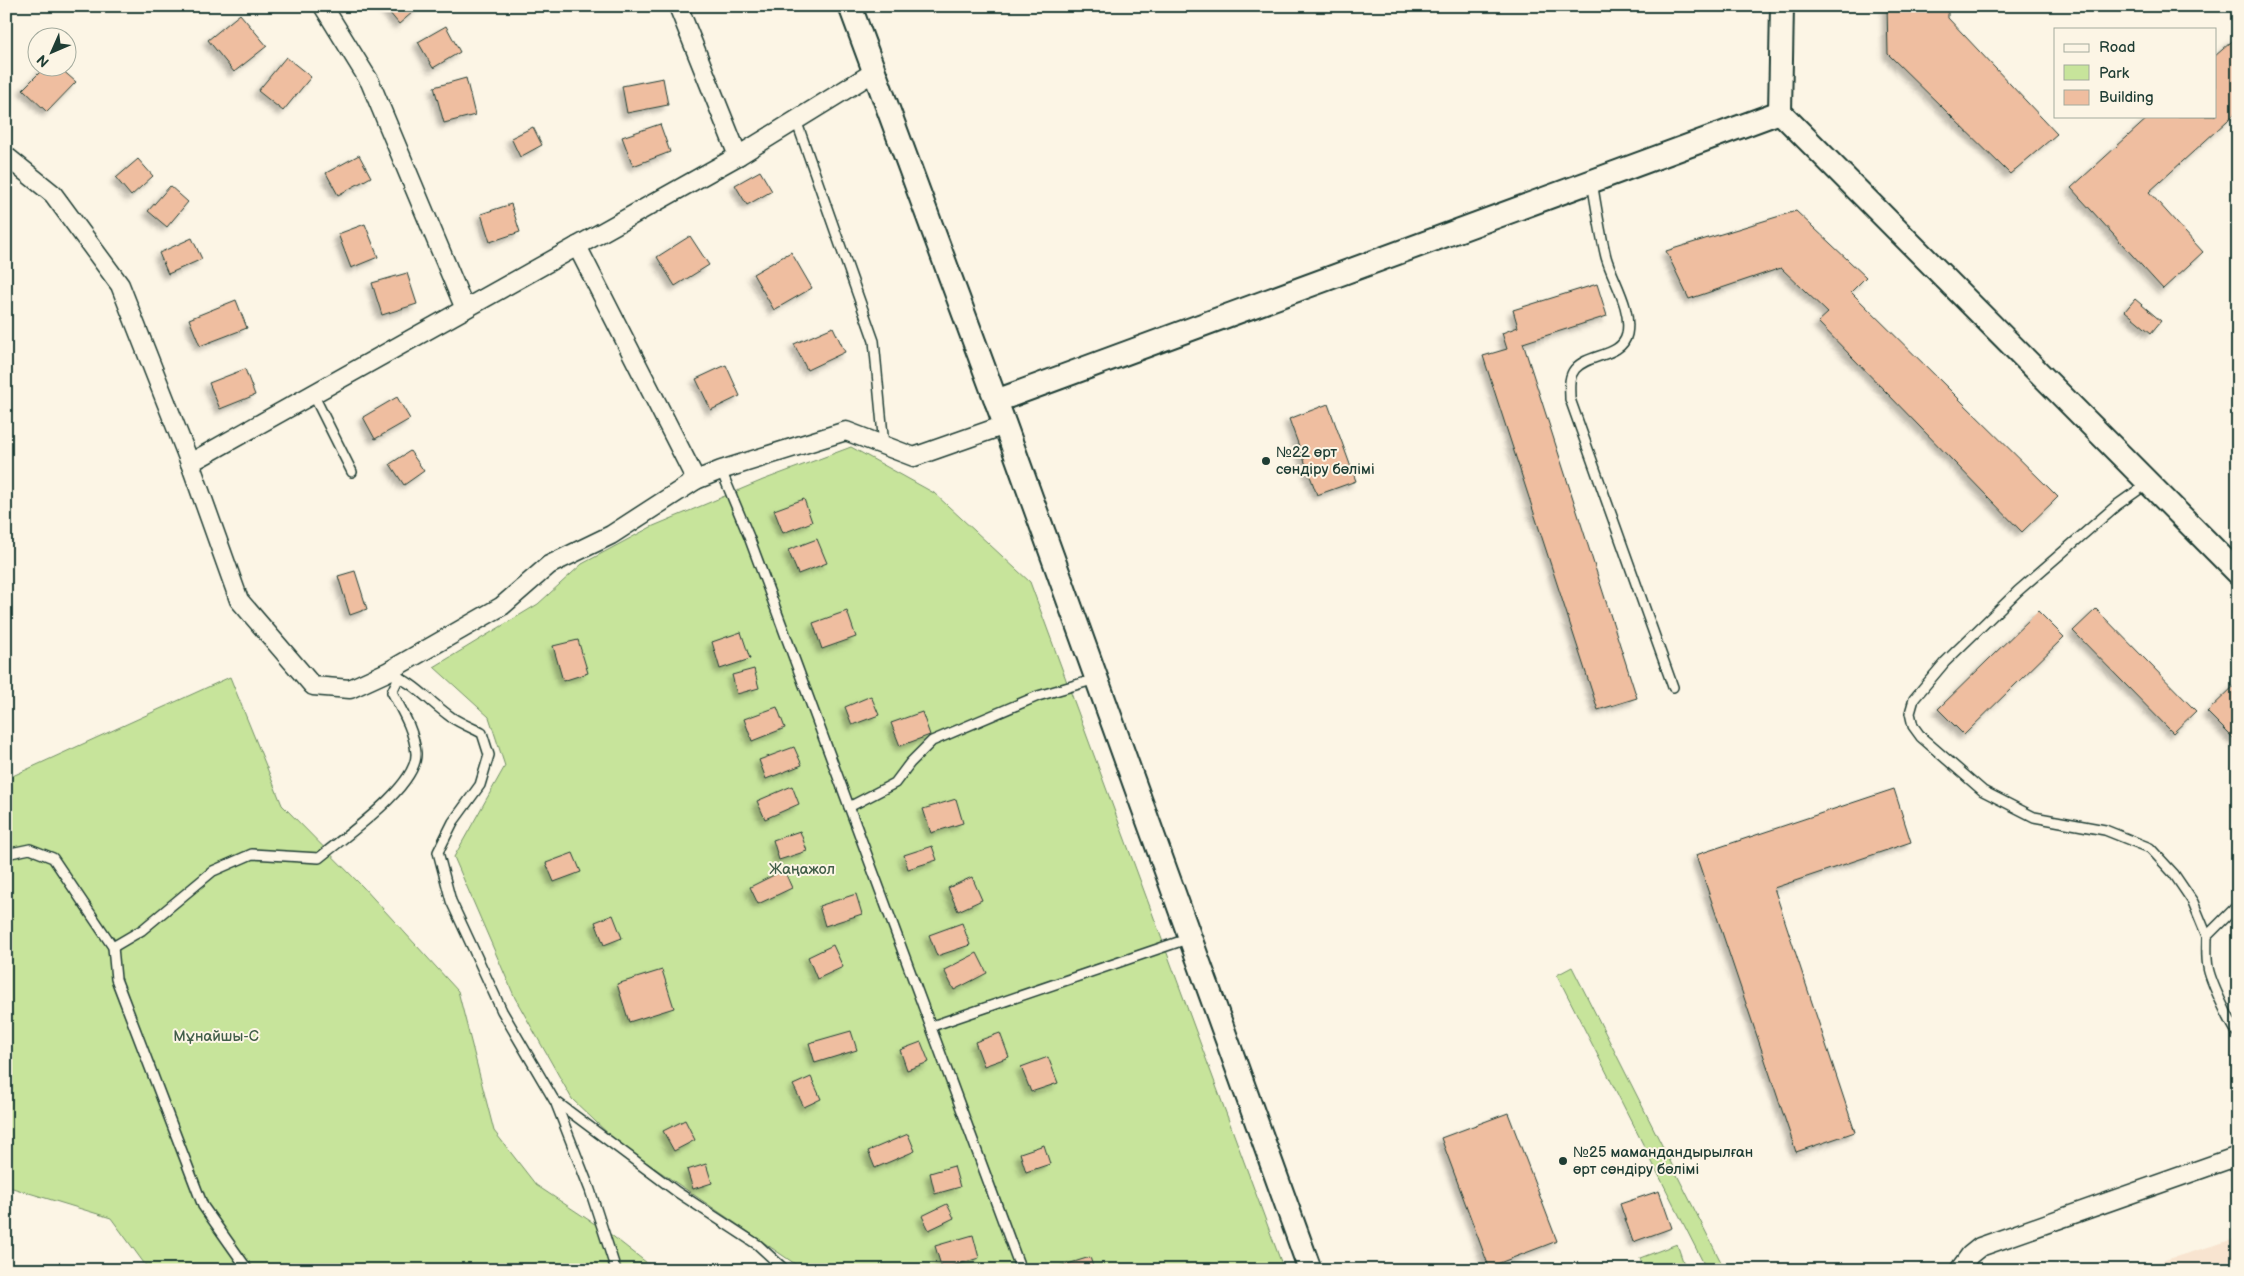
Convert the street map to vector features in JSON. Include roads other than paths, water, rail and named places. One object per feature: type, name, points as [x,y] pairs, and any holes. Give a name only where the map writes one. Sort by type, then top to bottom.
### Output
[{"type":"street","points":[[323,6],[370,82],[465,309]]},
{"type":"street","points":[[678,6],[738,156]]},
{"type":"street","points":[[850,6],[1005,425],[1310,1270]]},
{"type":"street","points":[[1782,6],[1780,112],[2238,573]]},
{"type":"street","points":[[190,463],[738,156],[874,72]]},
{"type":"street","points":[[996,402],[1780,112]]},
{"type":"street","points":[[6,156],[53,194],[120,285],[190,463],[238,600],[314,686],[350,689],[393,674],[502,606],[549,565],[611,535],[696,480],[721,470],[846,431],[914,457],[1005,425]]},
{"type":"street","points":[[577,246],[696,480]]},
{"type":"street","points":[[1960,1270],[1970,1255],[1980,1247],[2238,1156]]},
{"type":"lane","points":[[796,120],[874,341],[884,446]]},
{"type":"lane","points":[[1592,181],[1606,256],[1628,319],[1626,336],[1616,350],[1574,369],[1569,382],[1570,399],[1673,687]]},
{"type":"lane","points":[[313,394],[352,472]]},
{"type":"lane","points":[[721,470],[749,537],[1022,1270]]},
{"type":"lane","points":[[2148,483],[2117,505],[2018,592],[1952,655],[1914,699],[1910,713],[1913,726],[1921,738],[1982,791],[2034,817],[2105,830],[2150,848],[2174,874],[2193,902],[2207,936],[2208,968],[2214,986],[2238,1034]]},
{"type":"lane","points":[[113,947],[142,930],[213,871],[252,854],[319,858],[388,802],[405,784],[416,755],[411,729],[392,692],[393,674],[420,690],[451,717],[482,733],[489,755],[480,785],[453,822],[438,852],[451,901],[502,1011],[554,1100],[590,1190],[616,1270]]},
{"type":"lane","points":[[849,807],[896,783],[910,763],[932,741],[1038,696],[1096,679]]},
{"type":"lane","points":[[6,854],[30,849],[53,858],[113,947],[116,979],[203,1206],[248,1270]]},
{"type":"lane","points":[[2207,936],[2238,904]]},
{"type":"lane","points":[[932,1026],[1190,938]]},
{"type":"lane","points":[[554,1100],[677,1192],[758,1245],[785,1270]]},
{"type":"place","name":"№22 өрт сөндіру бөлімі","points":[[1266,461]]},
{"type":"place","name":"№25 мамандандырылған өрт сөндіру бөлімі","points":[[1563,1161]]},
{"type":"park label","name":"Жаңажол","points":[[802,869]]},
{"type":"park label","name":"Мұнайшы-С","points":[[216,1036]]}]
